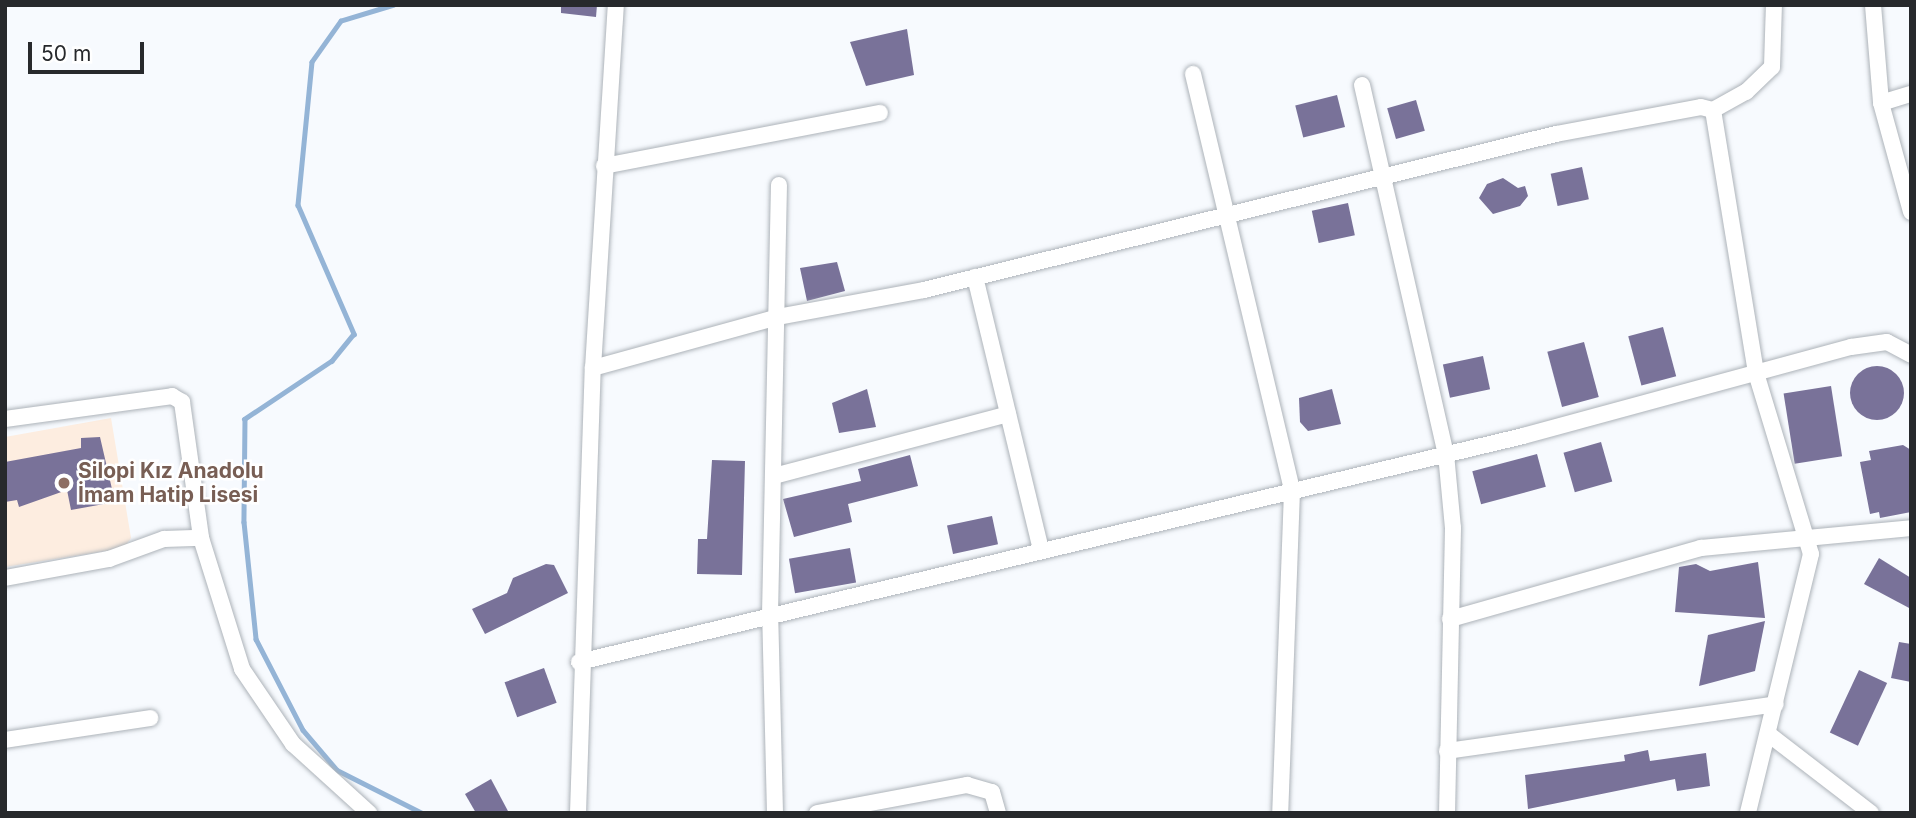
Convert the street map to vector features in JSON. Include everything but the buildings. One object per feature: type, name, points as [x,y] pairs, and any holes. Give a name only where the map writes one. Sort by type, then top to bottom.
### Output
[{"type":"street","points":[[578,813],[579,662],[604,166],[616,5]]},
{"type":"street","points":[[593,368],[778,317],[975,277],[1225,213],[1556,134],[1701,107],[1713,110],[1746,92],[1772,67],[1774,5]]},
{"type":"street","points":[[1873,5],[1881,103],[1911,212]]},
{"type":"street","points":[[1193,74],[1292,491],[1280,813]]},
{"type":"street","points":[[1362,85],[1446,454],[1453,528],[1447,813]]},
{"type":"street","points":[[1881,103],[1911,94]]},
{"type":"street","points":[[1713,110],[1756,373],[1811,554],[1771,736],[1748,813]]},
{"type":"street","points":[[604,166],[880,113]]},
{"type":"street","points":[[775,813],[770,614],[779,185]]},
{"type":"street","points":[[975,277],[1041,550]]},
{"type":"street","points":[[579,662],[770,614],[1446,454],[1756,373],[1887,342],[1909,350]]},
{"type":"street","points":[[5,419],[172,396],[182,402],[201,538],[242,668],[293,744],[369,813]]},
{"type":"street","points":[[774,476],[1008,414]]},
{"type":"street","points":[[1450,619],[1701,548],[1911,528]]},
{"type":"street","points":[[5,578],[109,559],[164,539],[201,538]]},
{"type":"street","points":[[1447,751],[1776,704]]},
{"type":"street","points":[[5,740],[150,718]]},
{"type":"street","points":[[1771,736],[1871,813]]},
{"type":"street","points":[[817,813],[975,785],[992,792],[998,813]]},
{"type":"shaded area","name":"Silopi Kız Anadolu İmam Hatip Lisesi","points":[[111,418],[131,538],[124,548],[5,567],[5,437]]},
{"type":"waterway","points":[[394,5],[341,21],[312,62],[298,205],[354,334],[332,361],[245,419],[244,522],[256,639],[303,730],[337,770],[422,813]]},
{"type":"place","name":"Silopi Kız Anadolu İmam Hatip Lisesi","points":[[64,483]]}]
